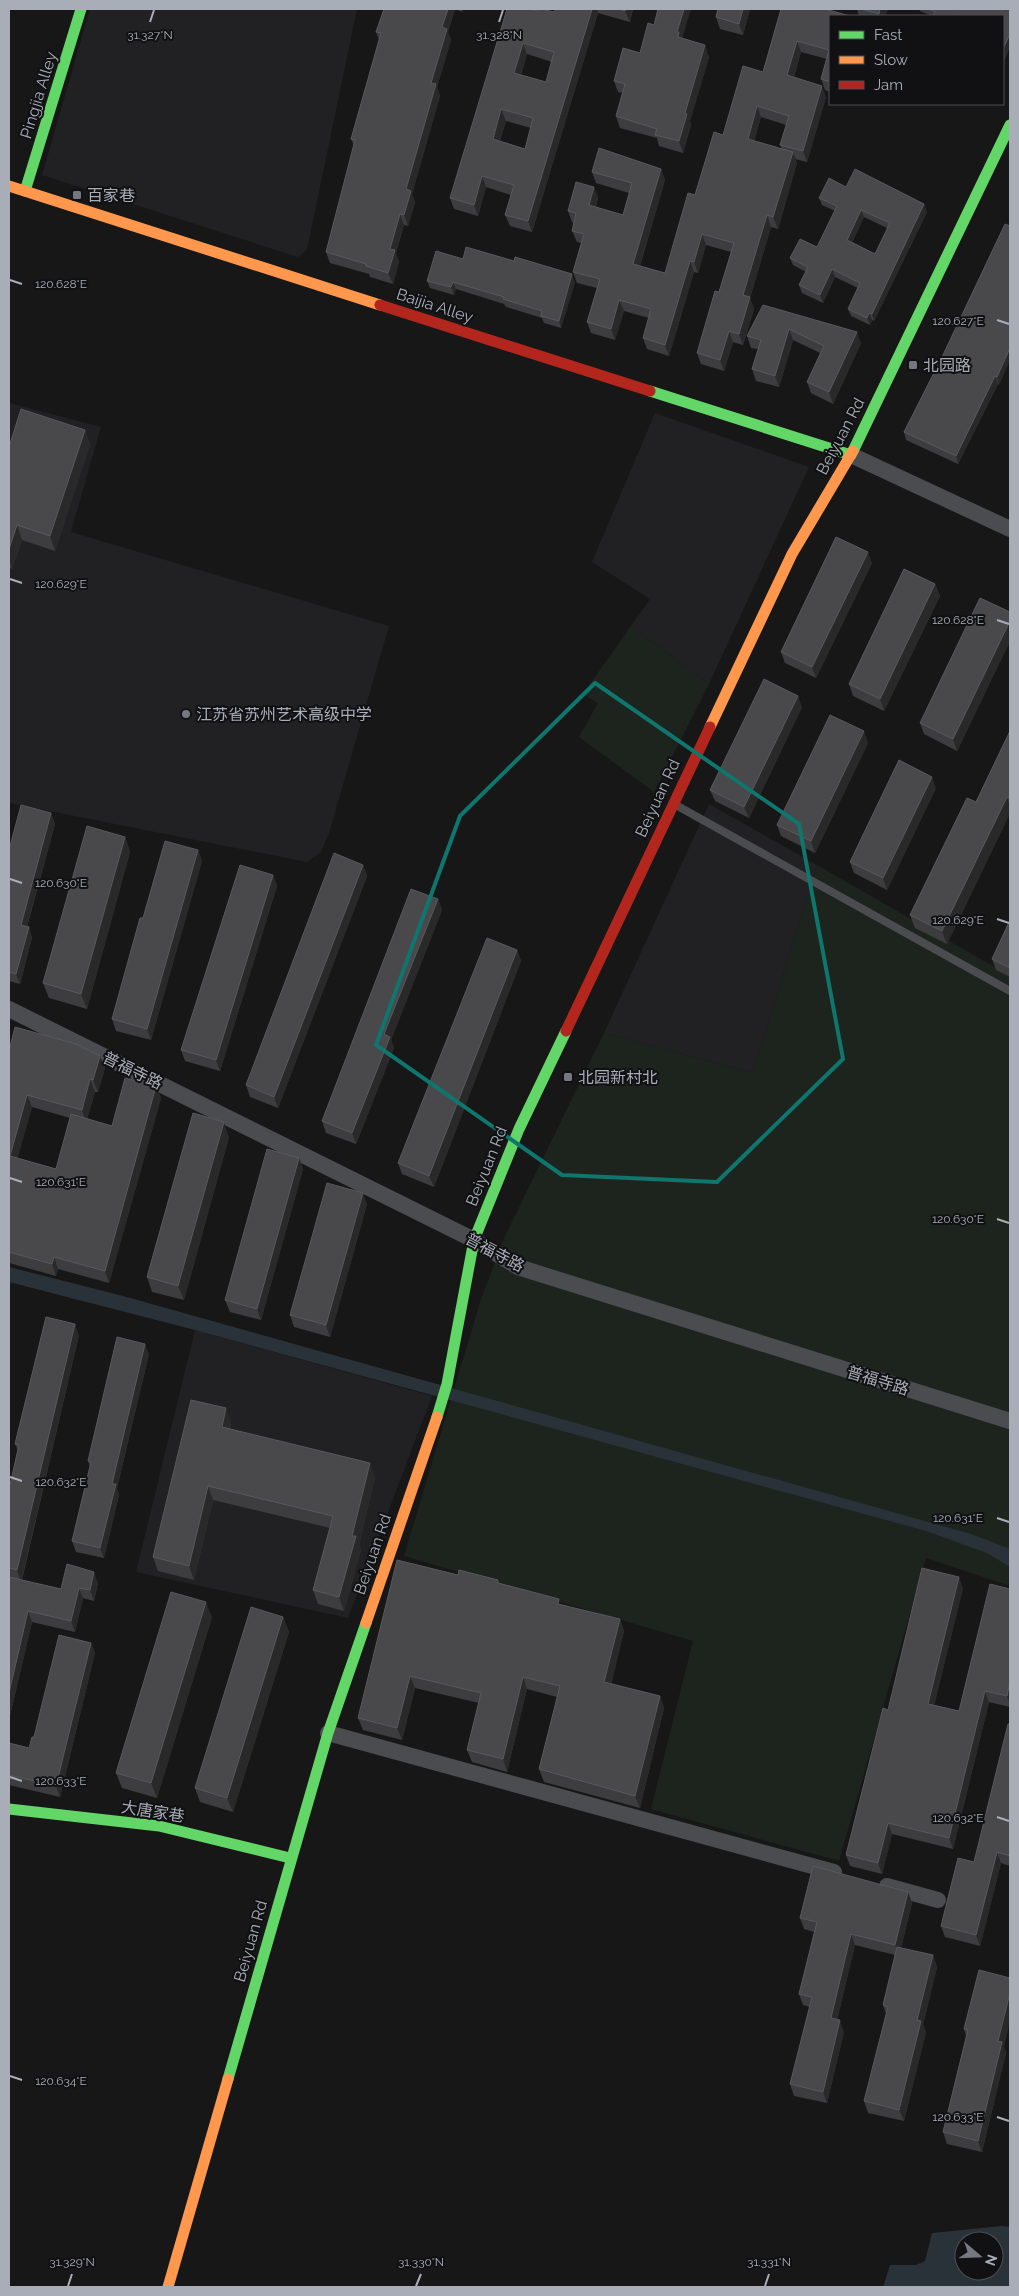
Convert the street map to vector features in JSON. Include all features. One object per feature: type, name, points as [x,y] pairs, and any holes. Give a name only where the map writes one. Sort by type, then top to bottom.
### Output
[{"type":"street","name":"Pingjia Alley","points":[[25,191],[81,9]]},
{"type":"street","name":"Beiyuan Rd","points":[[168,2287],[290,1858],[328,1733],[442,1402],[474,1240],[515,1137],[792,554],[851,454],[1010,124]]},
{"type":"street","name":"Baijia Alley","points":[[9,186],[851,454]]},
{"type":"street","points":[[851,454],[1010,530]]},
{"type":"street","name":"普福寺路","points":[[9,1009],[474,1240],[518,1267],[1010,1421]]},
{"type":"street","points":[[328,1733],[852,1877]]},
{"type":"street","name":"大唐家巷","points":[[9,1809],[159,1826],[290,1858]]},
{"type":"street","points":[[871,1882],[938,1900]]},
{"type":"lane","points":[[673,803],[1010,991]]},
{"type":"highlighted area","points":[[595,683],[799,824],[843,1059],[717,1182],[562,1175],[376,1045],[460,816]]},
{"type":"shaded area","points":[[90,9],[357,9],[307,250],[298,257],[42,175]]},
{"type":"shaded area","name":"江苏省苏州艺术高级中学","points":[[9,403],[101,427],[71,532],[389,626],[329,833],[321,852],[307,862],[9,803]]},
{"type":"shaded area","points":[[655,413],[809,467],[709,684],[631,626],[650,599],[592,562]]},
{"type":"shaded area","points":[[631,626],[709,684],[654,792],[579,737],[598,703],[583,694]]},
{"type":"shaded area","points":[[709,804],[817,865],[753,1073],[604,1033]]},
{"type":"shaded area","points":[[817,865],[1010,976],[1010,1586],[926,1558],[839,1861],[651,1809],[693,1641],[404,1556],[481,1299],[505,1236],[604,1033],[753,1073]]},
{"type":"shaded area","points":[[9,1267],[123,1296],[971,1534],[1010,1549],[1010,1567],[987,1553],[926,1531],[195,1330],[9,1282]]},
{"type":"shaded area","points":[[195,1330],[432,1396],[348,1618],[136,1572]]},
{"type":"shaded area","points":[[1002,2226],[1010,2227],[1010,2287],[883,2287],[890,2265],[916,2265],[925,2261],[932,2233]]},
{"type":"building","points":[[384,9],[448,9],[442,27],[447,29],[431,83],[436,84],[406,189],[411,191],[404,215],[400,214],[390,249],[395,250],[388,273],[326,252],[355,140],[351,139],[381,33],[376,32]]},
{"type":"building","points":[[507,9],[538,11],[542,9],[554,12],[556,9],[592,9],[528,221],[505,215],[514,185],[482,176],[474,205],[450,198]],"holes":[[[523,43],[554,52],[546,82],[514,73]],[[501,109],[533,118],[525,149],[493,139]]]},
{"type":"building","points":[[658,9],[684,9],[677,32],[679,32],[678,37],[705,45],[685,113],[687,114],[679,141],[655,135],[657,129],[616,116],[625,84],[614,81],[623,48],[640,53],[648,23],[654,25]]},
{"type":"building","points":[[718,9],[743,9],[739,24],[716,17]]},
{"type":"building","points":[[781,9],[825,9],[846,15],[829,15],[829,50],[797,41],[787,75],[822,86],[803,151],[780,145],[789,116],[757,106],[748,139],[793,152],[773,217],[767,215],[743,295],[750,297],[739,334],[729,331],[720,360],[697,353],[715,291],[719,292],[734,243],[702,234],[694,262],[690,261],[665,345],[643,338],[651,309],[619,300],[611,329],[587,322],[600,279],[573,272],[584,234],[572,231],[576,213],[568,211],[576,182],[594,187],[589,205],[623,215],[632,183],[592,172],[599,148],[661,169],[633,264],[665,273],[688,193],[695,195],[714,132],[723,135],[743,66],[763,72]]},
{"type":"building","points":[[861,9],[880,9],[879,14]]},
{"type":"building","points":[[929,9],[1010,9],[1010,34],[1004,47],[1004,15],[934,15],[935,12]]},
{"type":"building","points":[[829,50],[829,82],[821,79]]},
{"type":"building","points":[[855,169],[924,204],[872,314],[869,313],[867,318],[848,309],[860,283],[832,269],[820,295],[799,285],[808,267],[790,258],[800,239],[817,247],[837,206],[819,198],[829,178],[846,187]],"holes":[[[861,210],[890,223],[875,254],[847,240]]]},
{"type":"building","points":[[1005,224],[1010,226],[1010,348],[956,456],[904,432]]},
{"type":"building","points":[[466,247],[514,261],[515,257],[572,274],[559,321],[541,316],[542,311],[503,299],[504,297],[453,282],[451,287],[427,281],[436,251],[463,259]]},
{"type":"building","points":[[763,305],[857,332],[829,392],[807,382],[824,346],[789,329],[775,376],[752,369],[761,340],[747,336]]},
{"type":"building","points":[[21,409],[85,430],[50,536],[17,525],[9,549],[9,447]]},
{"type":"building","points":[[836,537],[868,552],[812,667],[781,652]]},
{"type":"building","points":[[904,569],[935,584],[880,699],[849,684]]},
{"type":"building","points":[[980,598],[1010,612],[1010,621],[953,739],[920,723]]},
{"type":"building","points":[[764,679],[798,696],[744,807],[710,790]]},
{"type":"building","points":[[830,715],[864,731],[811,841],[777,825]]},
{"type":"building","points":[[1010,731],[1010,798],[1007,797],[942,931],[910,915],[967,798],[976,802]]},
{"type":"building","points":[[899,760],[932,777],[883,878],[850,862]]},
{"type":"building","points":[[21,805],[51,813],[21,925],[29,927],[16,974],[9,972],[9,850]]},
{"type":"building","points":[[87,826],[125,837],[81,994],[43,983]]},
{"type":"building","points":[[165,841],[198,850],[147,1029],[112,1019],[140,918],[143,918]]},
{"type":"building","points":[[334,853],[363,865],[274,1097],[246,1085]]},
{"type":"building","points":[[240,865],[273,875],[216,1060],[181,1050]]},
{"type":"building","points":[[411,889],[438,899],[384,1034],[390,1037],[352,1133],[322,1121]]},
{"type":"building","points":[[1010,920],[1010,968],[992,959]]},
{"type":"building","points":[[487,938],[517,950],[429,1176],[398,1163]]},
{"type":"building","points":[[15,1027],[76,1044],[100,1056],[93,1080],[90,1079],[82,1110],[27,1095],[10,1156],[56,1169],[71,1114],[112,1126],[125,1078],[156,1086],[105,1271],[54,1257],[52,1264],[9,1252],[9,1046]]},
{"type":"building","points":[[193,1113],[224,1122],[178,1286],[147,1277]]},
{"type":"building","points":[[267,1149],[299,1158],[257,1309],[225,1300]]},
{"type":"building","points":[[327,1183],[363,1193],[326,1325],[290,1315]]},
{"type":"building","points":[[46,1317],[75,1324],[17,1570],[9,1568],[9,1489],[19,1445],[15,1444]]},
{"type":"building","points":[[117,1337],[145,1344],[112,1484],[116,1484],[100,1548],[72,1541],[91,1462],[88,1461]]},
{"type":"building","points":[[191,1400],[226,1408],[222,1427],[370,1463],[352,1536],[356,1536],[339,1597],[313,1590],[333,1516],[208,1486],[189,1566],[153,1557]]},
{"type":"building","points":[[397,1560],[458,1575],[459,1570],[498,1580],[498,1583],[559,1599],[558,1604],[620,1619],[604,1682],[660,1696],[635,1796],[539,1769],[560,1686],[523,1677],[503,1759],[467,1750],[481,1693],[410,1676],[397,1728],[358,1718]]},
{"type":"building","points":[[67,1564],[94,1572],[90,1590],[79,1588],[71,1621],[28,1611],[9,1693],[9,1577],[61,1589]]},
{"type":"building","points":[[922,1568],[959,1577],[928,1704],[959,1711],[990,1584],[1010,1589],[1010,1682],[1007,1696],[985,1691],[949,1838],[888,1823],[878,1863],[846,1855],[883,1708],[888,1710]]},
{"type":"building","points":[[171,1592],[206,1602],[151,1783],[116,1773]]},
{"type":"building","points":[[251,1607],[283,1617],[227,1798],[195,1788]]},
{"type":"building","points":[[59,1635],[91,1643],[56,1786],[9,1775],[9,1743],[29,1748],[32,1737],[34,1737]]},
{"type":"building","points":[[1008,1724],[1010,1724],[1010,1856],[997,1852],[976,1935],[941,1926],[958,1858],[974,1862]]},
{"type":"building","points":[[813,1866],[908,1892],[895,1945],[851,1934],[831,2018],[840,2020],[823,2092],[790,2084],[812,1997],[799,1994],[817,1922],[800,1918]]},
{"type":"building","points":[[897,1947],[933,1955],[917,2020],[921,2021],[899,2110],[864,2101],[888,2007],[883,2005]]},
{"type":"building","points":[[979,1970],[1010,1978],[1010,1993],[998,2041],[1002,2042],[978,2141],[943,2132],[968,2030],[964,2029]]},
{"type":"traffic: fast","points":[[25,191],[81,9]]},
{"type":"traffic: fast","points":[[853,451],[1010,125]]},
{"type":"traffic: fast","points":[[650,391],[851,455]]},
{"type":"traffic: fast","points":[[437,1417],[447,1384],[474,1240],[519,1129],[566,1031]]},
{"type":"traffic: fast","points":[[228,2079],[328,1733],[366,1623]]},
{"type":"traffic: fast","points":[[9,1809],[159,1826],[290,1858]]},
{"type":"traffic: slow","points":[[9,186],[380,305]]},
{"type":"traffic: slow","points":[[710,727],[792,554],[853,451]]},
{"type":"traffic: slow","points":[[366,1623],[437,1417]]},
{"type":"traffic: slow","points":[[168,2287],[228,2079]]},
{"type":"traffic: jam","points":[[380,305],[650,391]]},
{"type":"traffic: jam","points":[[566,1031],[710,727]]},
{"type":"place","name":"百家巷","points":[[77,195]]},
{"type":"place","name":"北园路","points":[[913,365]]},
{"type":"place","name":"江苏省苏州艺术高级中学","points":[[186,714]]},
{"type":"place","name":"北园新村北","points":[[568,1077]]}]
